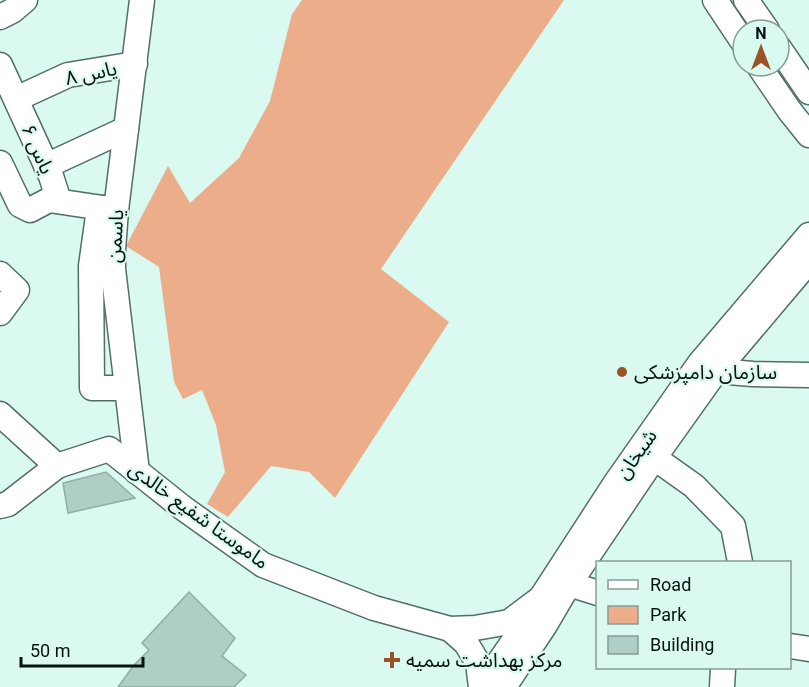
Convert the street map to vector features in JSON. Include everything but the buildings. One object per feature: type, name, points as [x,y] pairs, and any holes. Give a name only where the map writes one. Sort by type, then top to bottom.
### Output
[{"type":"street","points":[[0,18],[25,0]]},
{"type":"street","points":[[715,0],[731,24]]},
{"type":"street","points":[[746,0],[759,18]]},
{"type":"street","name":"یاسمن","points":[[136,3],[135,64],[126,129],[109,209],[113,269],[137,472]]},
{"type":"street","name":"یاس ۸","points":[[16,99],[68,75],[135,64]]},
{"type":"street","name":"یاس ۶","points":[[0,65],[46,166],[59,201]]},
{"type":"street","points":[[791,66],[809,92]]},
{"type":"street","points":[[767,78],[809,135]]},
{"type":"street","points":[[46,166],[126,129]]},
{"type":"street","points":[[0,164],[20,205],[30,210],[49,200],[109,209]]},
{"type":"street","points":[[109,209],[98,216],[91,266],[92,388],[127,388]]},
{"type":"street","name":"شیخان","points":[[513,684],[545,625],[700,363],[809,235]]},
{"type":"street","name":"شیخان","points":[[482,687],[531,616],[615,484],[647,453],[809,261]]},
{"type":"street","points":[[0,274],[16,290],[0,313]]},
{"type":"street","points":[[716,371],[809,375]]},
{"type":"street","points":[[0,414],[57,466],[4,505]]},
{"type":"street","name":"ماموستا شفیع خالدی","points":[[57,466],[109,449],[183,508],[263,565],[374,608],[450,629]]},
{"type":"street","points":[[647,453],[694,486],[733,526],[740,561]]},
{"type":"street","points":[[569,584],[596,593]]},
{"type":"street","points":[[450,629],[475,628],[509,622],[541,598]]},
{"type":"street","points":[[450,629],[466,643],[478,663],[482,687]]},
{"type":"street","points":[[791,646],[809,649]]},
{"type":"street","points":[[722,687],[723,669]]},
{"type":"green space","points":[[302,0],[564,0],[381,269],[449,322],[335,498],[309,472],[271,466],[228,517],[207,504],[225,472],[216,425],[202,390],[183,399],[174,382],[159,267],[126,246],[168,166],[190,203],[239,158],[270,101],[292,14]]},
{"type":"place","name":"سازمان دامپزشکی","points":[[622,372]]},
{"type":"place","name":"مرکز بهداشت سمیه","points":[[392,660]]}]
